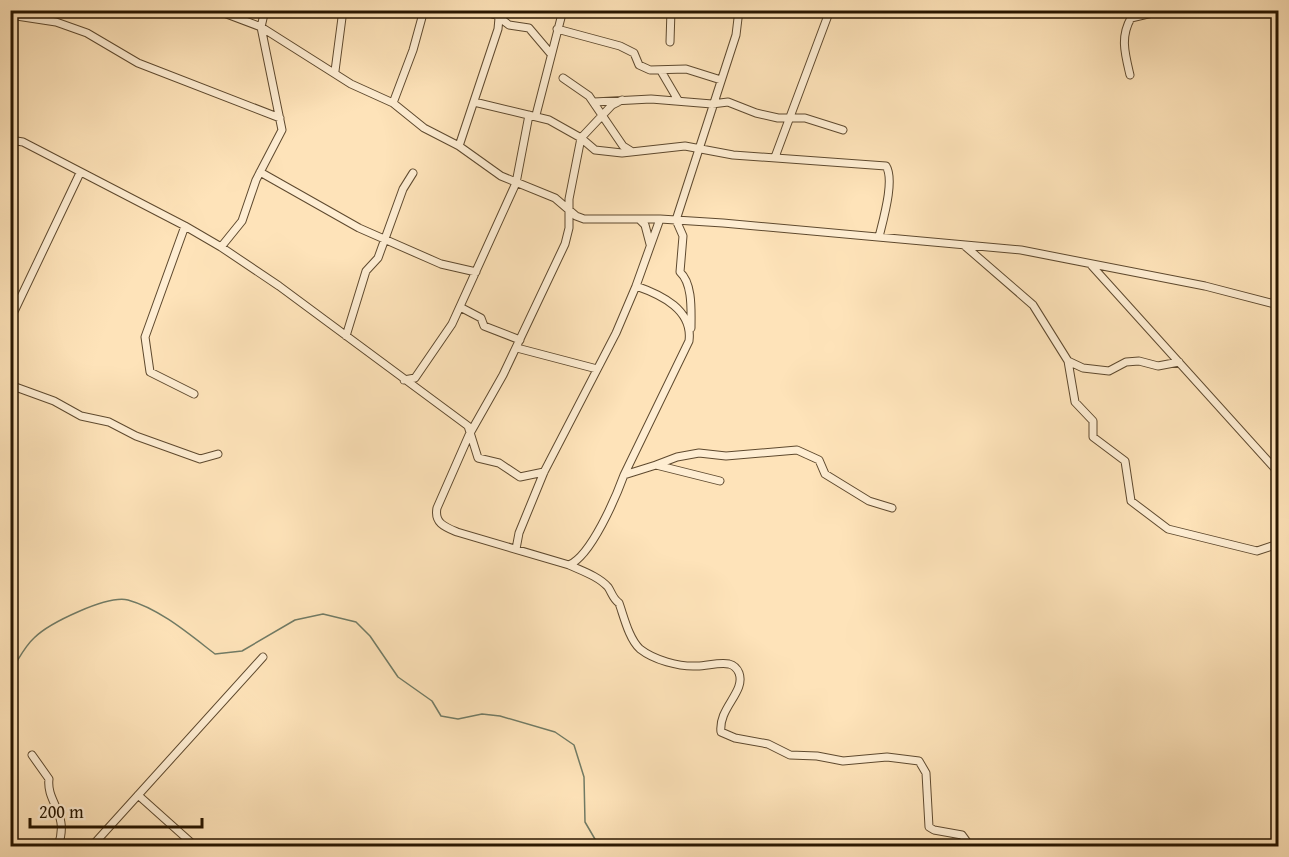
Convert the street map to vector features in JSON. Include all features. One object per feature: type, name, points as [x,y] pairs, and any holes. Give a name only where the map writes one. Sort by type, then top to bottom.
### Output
[{"type":"street","points":[[216,10],[261,27],[335,71],[351,84],[393,103],[424,128],[459,146],[501,176],[555,198],[584,219],[676,220],[1021,250],[1092,266],[1205,286],[1278,305]]},
{"type":"street","points":[[221,247],[242,221],[260,172],[280,136],[282,126],[272,89],[261,27],[265,10]]},
{"type":"street","points":[[335,71],[344,10]]},
{"type":"street","points":[[393,103],[413,50],[423,10]]},
{"type":"street","points":[[476,10],[499,15],[509,25],[529,28],[551,54]]},
{"type":"street","points":[[404,380],[415,378],[441,343],[460,307],[516,183],[563,10]]},
{"type":"street","points":[[670,10],[670,42]]},
{"type":"street","points":[[569,565],[581,557],[612,504],[689,341],[691,328],[688,290],[685,277],[680,272],[683,236],[676,220],[736,35],[739,10]]},
{"type":"street","points":[[775,157],[830,10]]},
{"type":"street","points":[[1130,75],[1124,44],[1125,30],[1131,18],[1165,10]]},
{"type":"street","points":[[10,15],[56,22],[87,33],[138,63],[280,118]]},
{"type":"street","points":[[459,146],[498,29],[499,15]]},
{"type":"street","points":[[558,29],[620,46],[634,53],[639,65],[661,71],[686,69],[721,80]]},
{"type":"street","points":[[661,71],[678,100]]},
{"type":"street","points":[[563,78],[594,102],[623,146],[632,151]]},
{"type":"street","points":[[622,100],[612,105],[581,138],[566,244],[517,348],[469,435],[436,508],[437,518],[441,524],[457,532],[569,565],[598,579],[609,589],[613,599],[619,603],[639,648],[651,655],[676,664],[694,667],[728,664],[735,667],[739,673],[740,685],[724,710],[720,723],[721,732],[735,738],[768,744],[790,755],[817,756],[843,761],[887,757],[919,761],[925,768],[929,827],[962,835],[970,846]]},
{"type":"street","points":[[594,102],[678,100],[712,104],[728,102],[756,113],[805,118],[843,130]]},
{"type":"street","points":[[474,102],[533,115],[581,138],[595,150],[621,153],[638,149],[655,151],[675,146],[701,148],[733,155],[886,166],[889,174],[886,208],[879,237]]},
{"type":"street","points":[[10,140],[23,142],[185,225],[279,286],[468,426],[478,458],[499,463],[520,477],[543,472]]},
{"type":"street","points":[[260,172],[322,209],[441,264],[476,272]]},
{"type":"street","points":[[10,320],[80,173]]},
{"type":"street","points":[[346,336],[362,279],[378,258],[403,189],[413,173]]},
{"type":"street","points":[[516,549],[519,533],[543,472],[597,369],[636,286],[660,219]]},
{"type":"street","points":[[639,220],[645,225],[650,244]]},
{"type":"street","points":[[185,225],[145,338],[150,372],[194,394]]},
{"type":"street","points":[[965,246],[1033,305],[1068,361],[1075,402],[1093,421],[1093,437],[1125,461],[1131,501],[1167,529],[1257,551],[1278,544]]},
{"type":"street","points":[[1092,266],[1278,472]]},
{"type":"street","points":[[636,286],[664,296],[681,312],[691,328]]},
{"type":"street","points":[[460,307],[481,318],[484,326],[520,340]]},
{"type":"street","points":[[517,348],[597,369]]},
{"type":"street","points":[[1068,361],[1083,368],[1109,370],[1126,362],[1158,366],[1179,362]]},
{"type":"street","points":[[10,385],[54,401],[81,416],[109,422],[136,436],[200,459],[218,454]]},
{"type":"street","points":[[624,475],[677,457],[699,453],[726,456],[796,450],[819,460],[825,474],[869,501],[892,508]]},
{"type":"street","points":[[656,465],[720,481]]},
{"type":"street","points":[[92,846],[263,657]]},
{"type":"street","points":[[32,755],[49,779],[48,791],[59,809],[62,835],[58,846]]},
{"type":"street","points":[[138,795],[194,846]]},
{"type":"waterway","points":[[10,672],[27,646],[41,632],[93,606],[119,600],[128,600],[151,609],[184,630],[215,654],[242,651],[295,620],[323,614],[356,622],[370,636],[398,677],[432,701],[441,716],[458,719],[482,714],[500,716],[555,732],[574,745],[584,777],[585,822],[599,846]]}]
